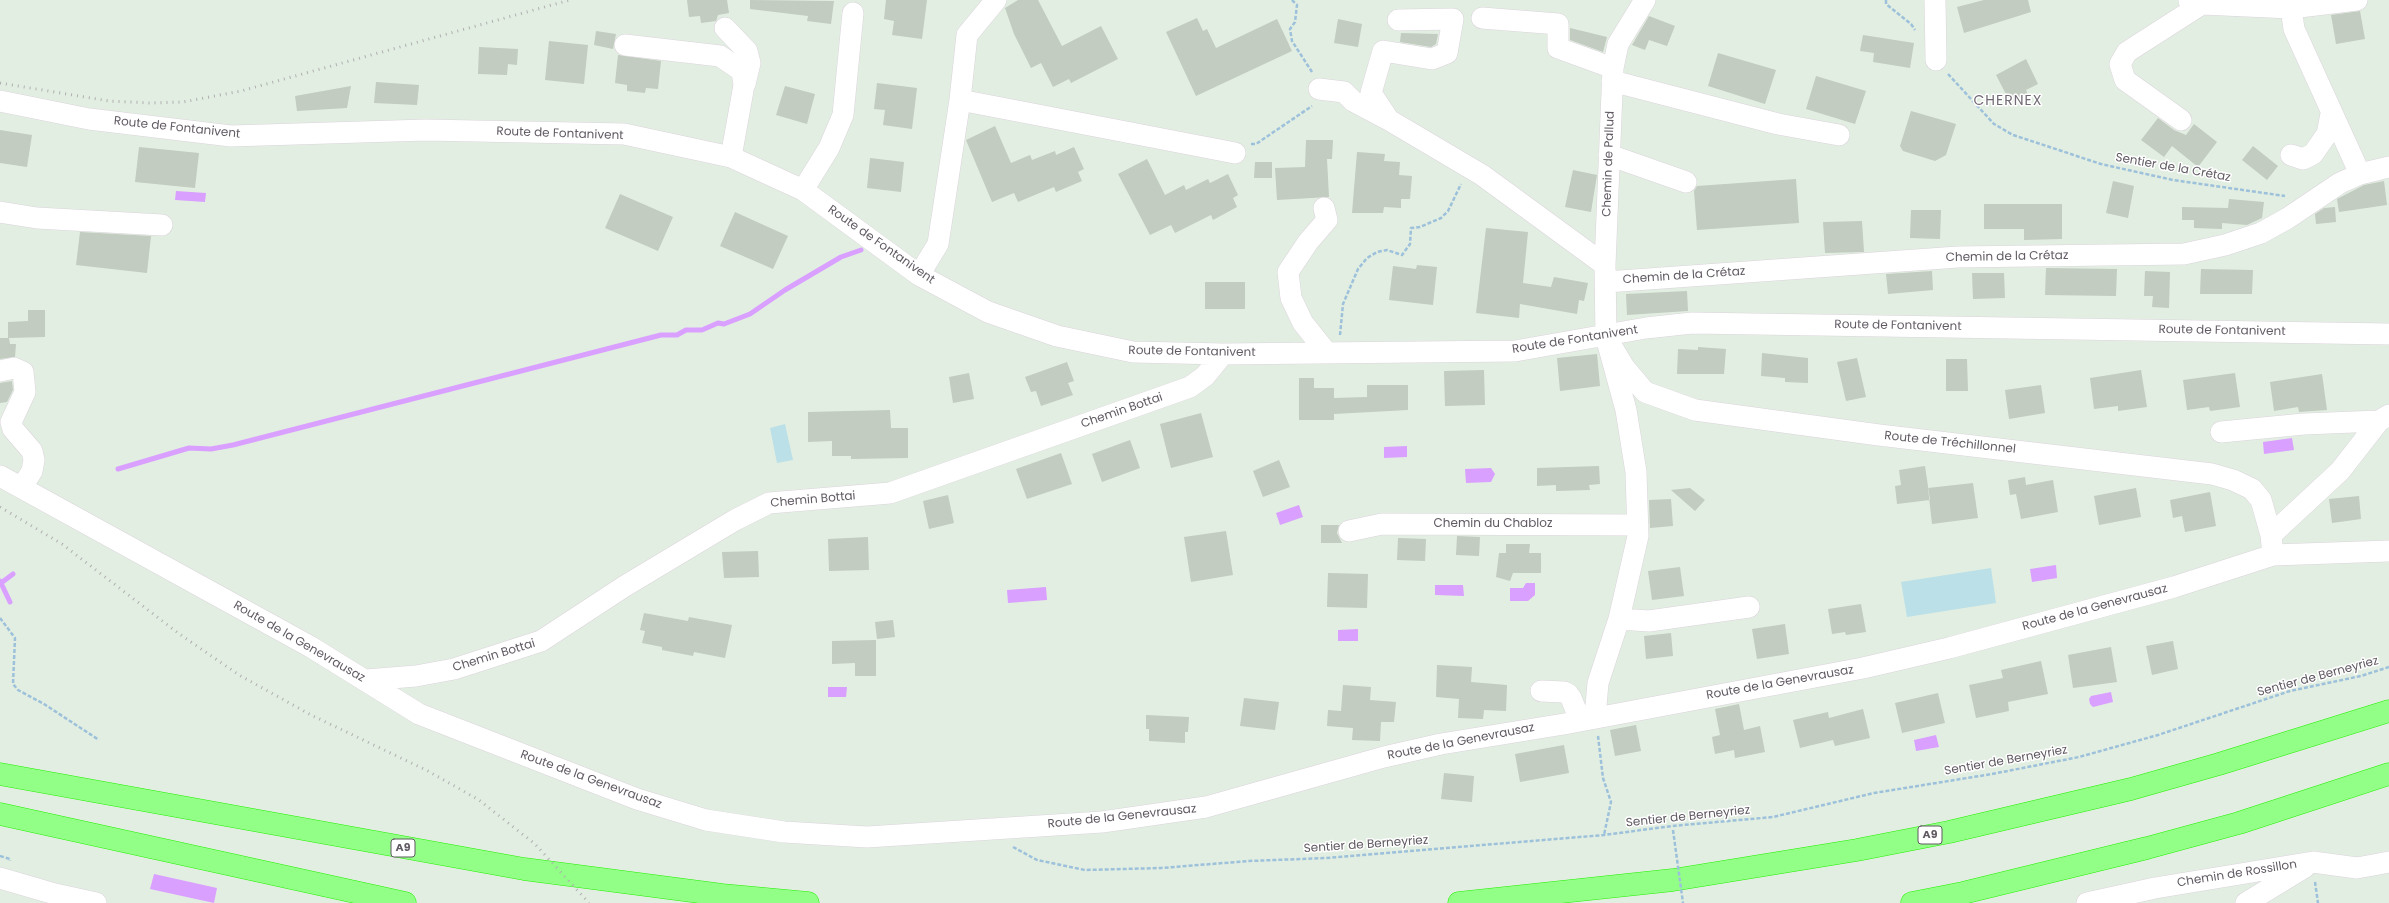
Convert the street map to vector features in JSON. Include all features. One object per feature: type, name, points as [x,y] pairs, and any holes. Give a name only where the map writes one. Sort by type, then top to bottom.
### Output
[{"type":"highway","name":"A9","points":[[1459,903],[1581,891],[1680,879],[1850,851],[1941,833],[2131,789],[2227,762],[2389,711]]},
{"type":"highway","name":"A9","points":[[0,774],[524,869],[722,895],[808,903]]},
{"type":"highway","points":[[1912,903],[1963,893],[2147,848],[2239,823],[2389,774]]},
{"type":"highway","points":[[0,814],[405,903]]},
{"type":"street","points":[[919,275],[938,244],[960,100],[967,35],[996,0]]},
{"type":"street","name":"Chemin de Pallud","points":[[1606,337],[1606,274],[1612,75],[1618,44],[1645,0]]},
{"type":"street","points":[[2181,120],[2125,80],[2120,64],[2127,52],[2195,2],[2291,8],[2357,0]]},
{"type":"street","points":[[1935,1],[1936,60]]},
{"type":"street","points":[[2291,8],[2294,29],[2331,114],[2360,174]]},
{"type":"street","points":[[803,190],[828,148],[843,115],[853,13]]},
{"type":"street","points":[[1482,18],[1558,24],[1558,48],[1612,75],[1778,124],[1839,135]]},
{"type":"street","points":[[1389,120],[1371,93],[1383,51],[1432,59],[1447,53],[1453,19],[1398,20]]},
{"type":"street","points":[[725,28],[747,51],[750,63],[744,85],[731,157]]},
{"type":"street","points":[[625,45],[720,56],[742,71],[744,85]]},
{"type":"street","points":[[1319,89],[1344,92],[1353,101],[1389,120],[1470,168],[1606,274]]},
{"type":"street","points":[[960,100],[1235,153]]},
{"type":"street","name":"Route de Fontanivent","points":[[0,101],[88,119],[231,136],[426,130],[624,134],[731,157],[803,190],[919,275],[988,312],[1057,336],[1133,352],[1223,354],[1515,352],[1606,337],[1646,328],[1692,323],[2389,334]]},
{"type":"street","points":[[2291,155],[2303,159],[2313,154],[2327,134],[2331,114]]},
{"type":"street","points":[[1609,155],[1686,182]]},
{"type":"street","name":"Chemin de la Crétaz","points":[[1606,274],[1958,257],[2184,254],[2225,245],[2261,233],[2288,218],[2340,183],[2360,174],[2389,167]]},
{"type":"street","points":[[1324,208],[1327,220],[1308,242],[1288,272],[1291,298],[1303,323],[1334,353]]},
{"type":"street","points":[[0,212],[36,218],[162,226]]},
{"type":"street","points":[[1591,722],[1598,683],[1619,619],[1638,536],[1636,472],[1626,410],[1606,337]]},
{"type":"street","name":"Route de Tréchillonnel","points":[[1606,337],[1624,367],[1645,392],[1695,410],[1879,435],[2212,474],[2234,480],[2252,489],[2261,500],[2272,545]]},
{"type":"street","name":"Chemin Bottai","points":[[366,680],[416,676],[454,669],[541,641],[632,582],[734,520],[769,503],[890,493],[1190,387],[1205,376],[1223,354]]},
{"type":"street","points":[[0,371],[14,368],[23,372],[25,392],[11,422],[13,429],[32,451],[34,460],[32,471],[22,487]]},
{"type":"street","points":[[2384,418],[2340,471],[2280,529],[2272,545],[2389,551]]},
{"type":"street","points":[[2220,432],[2384,418]]},
{"type":"street","name":"Route de la Genevrausaz","points":[[0,476],[311,647],[419,714],[636,799],[706,820],[784,832],[867,837],[1102,822],[1206,807],[1384,757],[1441,744],[1591,722],[1863,668],[1949,648],[2174,587],[2272,545]]},
{"type":"street","name":"Chemin du Chabloz","points":[[1349,531],[1382,524],[1638,525]]},
{"type":"street","points":[[1619,619],[1649,621],[1749,607]]},
{"type":"street","points":[[1541,691],[1564,692],[1568,694],[1591,722]]},
{"type":"street","points":[[2246,903],[2313,862],[2389,848]]},
{"type":"street","name":"Chemin de Rossillon","points":[[2087,903],[2155,888],[2313,862],[2357,868],[2389,862]]},
{"type":"street","points":[[0,878],[54,894],[96,903]]},
{"type":"path","points":[[1235,153],[1244,143],[1256,144],[1313,105],[1314,95],[1319,95],[1316,78],[1292,41],[1290,29],[1295,22],[1297,4],[1292,0]]},
{"type":"path","points":[[1886,0],[1886,4],[1911,24],[1919,36]]},
{"type":"path","name":"Sentier de la Crétaz","points":[[1936,60],[1994,124],[2013,135],[2101,164],[2173,180],[2289,197]]},
{"type":"path","points":[[1334,353],[1343,304],[1358,270],[1367,258],[1377,252],[1387,250],[1402,255],[1410,244],[1411,228],[1420,227],[1441,218],[1448,211],[1470,168]]},
{"type":"path","points":[[0,618],[15,638],[13,684],[18,690],[99,740]]},
{"type":"path","name":"Sentier de Berneyriez","points":[[1012,846],[1037,860],[1085,870],[1153,868],[1249,860],[1326,858],[1604,835],[1672,826],[1774,817],[1874,793],[1992,774],[2079,757],[2158,735],[2290,691],[2361,676],[2389,667]]},
{"type":"path","points":[[1591,722],[1603,778],[1610,802],[1604,835]]},
{"type":"path","points":[[1672,826],[1683,903]]},
{"type":"path","points":[[0,856],[10,859]]},
{"type":"shaded area","points":[[176,191],[206,193],[205,202],[175,200]]},
{"type":"shaded area","points":[[785,424],[793,460],[777,463],[770,428]]},
{"type":"shaded area","points":[[2292,438],[2294,450],[2264,454],[2263,442]]},
{"type":"shaded area","points":[[1407,446],[1407,457],[1384,458],[1384,447]]},
{"type":"shaded area","points":[[1491,468],[1495,474],[1491,482],[1466,483],[1465,469]]},
{"type":"shaded area","points":[[1299,505],[1303,517],[1280,525],[1276,513]]},
{"type":"shaded area","points":[[2056,565],[2057,578],[2032,582],[2030,569]]},
{"type":"shaded area","points":[[1991,568],[1996,603],[1907,617],[1901,582]]},
{"type":"shaded area","points":[[1526,583],[1535,583],[1535,595],[1528,601],[1510,601],[1510,588],[1523,588]]},
{"type":"shaded area","points":[[1435,585],[1463,585],[1464,596],[1435,595]]},
{"type":"shaded area","points":[[1046,587],[1047,600],[1008,603],[1007,590]]},
{"type":"shaded area","points":[[1358,629],[1358,641],[1338,641],[1338,630]]},
{"type":"shaded area","points":[[828,687],[847,687],[846,697],[828,697]]},
{"type":"shaded area","points":[[2111,692],[2113,702],[2093,707],[2090,704],[2089,699],[2091,696]]},
{"type":"shaded area","points":[[1936,735],[1939,747],[1916,751],[1914,740]]},
{"type":"shaded area","points":[[154,874],[217,888],[214,903],[150,889]]},
{"type":"building","points":[[687,0],[727,0],[729,13],[718,15],[716,21],[701,23],[700,16],[689,17]]},
{"type":"building","points":[[750,0],[834,1],[831,24],[807,21],[808,16],[750,9]]},
{"type":"building","points":[[886,0],[927,0],[922,39],[892,35],[894,21],[884,19]]},
{"type":"building","points":[[1018,0],[1038,0],[1062,46],[1101,26],[1118,59],[1071,83],[1069,79],[1053,87],[1041,63],[1031,68],[1014,34],[1005,8]]},
{"type":"building","points":[[1984,0],[2028,0],[2031,12],[1964,33],[1957,7]]},
{"type":"building","points":[[2360,11],[2365,39],[2336,44],[2331,15]]},
{"type":"building","points":[[1649,16],[1675,26],[1667,46],[1649,40],[1645,50],[1632,45]]},
{"type":"building","points":[[1197,18],[1203,31],[1207,29],[1216,48],[1277,19],[1292,51],[1196,96],[1166,32]]},
{"type":"building","points":[[1338,19],[1362,24],[1358,47],[1334,43]]},
{"type":"building","points":[[1570,28],[1607,37],[1603,52],[1570,40]]},
{"type":"building","points":[[596,31],[616,34],[613,49],[594,45]]},
{"type":"building","points":[[1401,33],[1438,34],[1436,44],[1431,47],[1400,42]]},
{"type":"building","points":[[1863,35],[1914,43],[1910,68],[1873,62],[1874,53],[1860,51]]},
{"type":"building","points":[[549,41],[588,45],[584,84],[545,80]]},
{"type":"building","points":[[479,47],[518,49],[517,65],[508,64],[507,75],[478,74]]},
{"type":"building","points":[[1718,53],[1776,70],[1765,104],[1708,86]]},
{"type":"building","points":[[618,55],[661,61],[658,89],[646,88],[645,93],[627,91],[627,85],[615,83]]},
{"type":"building","points":[[2026,59],[2038,84],[2026,90],[2028,95],[2014,102],[2011,96],[2008,98],[1996,75]]},
{"type":"building","points":[[1816,76],[1866,91],[1855,124],[1806,109]]},
{"type":"building","points":[[376,82],[419,85],[417,105],[374,103]]},
{"type":"building","points":[[877,83],[917,88],[912,129],[883,125],[885,110],[874,109]]},
{"type":"building","points":[[351,86],[347,108],[297,111],[295,96]]},
{"type":"building","points":[[785,86],[815,94],[807,124],[776,115]]},
{"type":"building","points":[[1911,111],[1956,124],[1946,155],[1935,161],[1903,151],[1900,146]]},
{"type":"building","points":[[2158,118],[2174,130],[2186,135],[2194,124],[2217,142],[2198,167],[2172,146],[2164,157],[2141,140]]},
{"type":"building","points":[[995,126],[1011,163],[1030,155],[1032,160],[1055,151],[1056,155],[1074,147],[1084,169],[1078,172],[1082,181],[1056,192],[1054,187],[1018,202],[1014,193],[992,202],[966,140]]},
{"type":"building","points":[[0,130],[32,135],[27,167],[0,163]]},
{"type":"building","points":[[1306,140],[1333,140],[1332,159],[1327,159],[1329,197],[1277,200],[1275,168],[1305,167]]},
{"type":"building","points":[[2253,146],[2278,166],[2267,180],[2242,160]]},
{"type":"building","points":[[139,147],[199,153],[195,188],[135,182]]},
{"type":"building","points":[[1357,152],[1385,154],[1384,161],[1400,162],[1399,175],[1412,176],[1410,199],[1401,199],[1401,208],[1384,207],[1383,213],[1352,213]]},
{"type":"building","points":[[870,158],[904,162],[901,192],[867,188]]},
{"type":"building","points":[[1147,159],[1165,195],[1184,185],[1186,190],[1208,179],[1210,183],[1228,174],[1238,195],[1233,198],[1237,207],[1213,220],[1211,215],[1175,233],[1171,225],[1150,235],[1118,174]]},
{"type":"building","points":[[1255,162],[1272,162],[1272,178],[1254,178]]},
{"type":"building","points":[[1573,170],[1597,175],[1591,212],[1565,207]]},
{"type":"building","points":[[1796,179],[1799,223],[1697,230],[1694,191],[1697,186]]},
{"type":"building","points":[[2113,181],[2134,186],[2128,218],[2106,213]]},
{"type":"building","points":[[2384,181],[2387,205],[2339,212],[2337,199],[2364,185]]},
{"type":"building","points":[[620,194],[673,217],[658,251],[605,228]]},
{"type":"building","points":[[2229,199],[2264,202],[2262,218],[2247,225],[2222,223],[2222,229],[2194,228],[2194,220],[2182,220],[2182,207],[2228,208]]},
{"type":"building","points":[[1984,204],[2062,204],[2062,239],[2024,240],[2024,229],[1984,229]]},
{"type":"building","points":[[2335,207],[2336,222],[2316,224],[2315,214],[2324,208]]},
{"type":"building","points":[[1911,210],[1941,210],[1940,239],[1910,238]]},
{"type":"building","points":[[735,212],[788,236],[773,269],[720,246]]},
{"type":"building","points":[[1862,221],[1864,252],[1825,253],[1823,222]]},
{"type":"building","points":[[1486,228],[1528,232],[1523,283],[1551,287],[1554,277],[1588,283],[1584,301],[1579,300],[1577,314],[1520,304],[1519,318],[1476,313]]},
{"type":"building","points":[[80,232],[151,236],[147,273],[76,265]]},
{"type":"building","points":[[1417,265],[1437,267],[1433,305],[1389,300],[1393,266],[1416,269]]},
{"type":"building","points":[[2046,268],[2117,269],[2116,296],[2045,295]]},
{"type":"building","points":[[2201,269],[2253,270],[2252,294],[2200,294]]},
{"type":"building","points":[[1932,271],[1933,290],[1888,294],[1886,274]]},
{"type":"building","points":[[2145,271],[2170,272],[2169,308],[2152,307],[2153,296],[2144,296]]},
{"type":"building","points":[[1972,273],[2004,273],[2005,298],[1973,299]]},
{"type":"building","points":[[1205,282],[1245,282],[1245,309],[1205,309]]},
{"type":"building","points":[[1687,291],[1688,311],[1627,315],[1626,294]]},
{"type":"building","points":[[28,310],[45,310],[45,337],[9,338],[10,344],[16,344],[15,357],[0,359],[0,338],[8,338],[8,322],[28,321]]},
{"type":"building","points":[[1698,347],[1726,349],[1724,374],[1677,374],[1678,349],[1698,350]]},
{"type":"building","points":[[1762,353],[1808,358],[1808,383],[1785,382],[1785,378],[1761,376]]},
{"type":"building","points":[[1597,354],[1600,386],[1560,391],[1557,358]]},
{"type":"building","points":[[1857,358],[1866,397],[1846,401],[1837,362]]},
{"type":"building","points":[[1946,359],[1967,359],[1968,391],[1946,391]]},
{"type":"building","points":[[1067,362],[1074,381],[1068,383],[1073,395],[1041,406],[1036,391],[1031,392],[1025,377]]},
{"type":"building","points":[[1484,370],[1485,405],[1445,406],[1444,371]]},
{"type":"building","points":[[2141,370],[2147,407],[2118,411],[2118,406],[2094,409],[2090,378]]},
{"type":"building","points":[[969,373],[974,399],[953,403],[949,377]]},
{"type":"building","points":[[2235,373],[2240,407],[2210,411],[2209,407],[2187,410],[2183,380]]},
{"type":"building","points":[[2322,374],[2327,410],[2299,412],[2298,407],[2274,411],[2270,382]]},
{"type":"building","points":[[1299,378],[1314,378],[1314,388],[1334,388],[1334,398],[1367,397],[1367,385],[1408,385],[1408,410],[1334,414],[1334,420],[1299,420]]},
{"type":"building","points":[[12,381],[13,390],[7,402],[0,403],[0,383]]},
{"type":"building","points":[[2041,385],[2045,413],[2009,419],[2005,390]]},
{"type":"building","points":[[890,410],[891,428],[908,428],[908,458],[851,459],[851,456],[832,456],[832,441],[808,442],[808,412]]},
{"type":"building","points":[[1201,413],[1213,457],[1171,468],[1160,424]]},
{"type":"building","points":[[1130,440],[1140,468],[1102,482],[1092,454]]},
{"type":"building","points":[[1061,453],[1072,484],[1027,499],[1016,469]]},
{"type":"building","points":[[1279,460],[1290,487],[1263,497],[1253,471]]},
{"type":"building","points":[[1599,466],[1600,484],[1589,485],[1590,490],[1556,491],[1556,485],[1537,486],[1537,468]]},
{"type":"building","points":[[1925,466],[1930,500],[1897,504],[1895,486],[1901,485],[1899,470]]},
{"type":"building","points":[[2025,477],[2026,485],[2053,480],[2058,512],[2021,519],[2016,494],[2010,495],[2008,480]]},
{"type":"building","points":[[1973,483],[1978,518],[1932,524],[1928,488]]},
{"type":"building","points":[[1690,488],[1705,500],[1695,511],[1671,490]]},
{"type":"building","points":[[2136,488],[2141,517],[2099,525],[2094,496]]},
{"type":"building","points":[[2210,492],[2216,526],[2185,532],[2182,516],[2173,518],[2170,500]]},
{"type":"building","points":[[948,495],[954,523],[929,529],[923,501]]},
{"type":"building","points":[[2359,496],[2361,519],[2332,523],[2329,499]]},
{"type":"building","points":[[1671,499],[1673,526],[1650,528],[1649,500]]},
{"type":"building","points":[[1321,525],[1339,525],[1337,533],[1342,543],[1321,543]]},
{"type":"building","points":[[1226,531],[1233,575],[1191,582],[1184,537]]},
{"type":"building","points":[[1457,536],[1480,537],[1479,556],[1456,555]]},
{"type":"building","points":[[868,537],[869,570],[829,571],[828,539]]},
{"type":"building","points":[[1398,538],[1426,539],[1425,561],[1397,560]]},
{"type":"building","points":[[1506,544],[1530,544],[1529,553],[1541,553],[1541,573],[1513,573],[1510,581],[1496,577],[1499,553],[1506,553]]},
{"type":"building","points":[[758,551],[759,577],[724,578],[722,552]]},
{"type":"building","points":[[1680,567],[1684,596],[1652,600],[1648,571]]},
{"type":"building","points":[[1328,573],[1368,574],[1367,608],[1327,607]]},
{"type":"building","points":[[1861,604],[1866,632],[1846,635],[1845,632],[1832,634],[1828,609]]},
{"type":"building","points":[[644,613],[688,621],[689,617],[732,625],[725,658],[694,652],[693,656],[662,650],[662,647],[642,643],[645,631],[640,630]]},
{"type":"building","points":[[893,620],[895,637],[877,639],[875,622]]},
{"type":"building","points":[[1785,624],[1789,654],[1757,659],[1752,629]]},
{"type":"building","points":[[1671,633],[1673,656],[1646,659],[1644,636]]},
{"type":"building","points":[[876,640],[876,676],[855,676],[855,663],[832,664],[832,641]]},
{"type":"building","points":[[2173,641],[2178,669],[2152,675],[2146,646]]},
{"type":"building","points":[[2111,647],[2117,682],[2073,688],[2068,655]]},
{"type":"building","points":[[2041,661],[2048,694],[2008,702],[2009,711],[1976,718],[1969,685],[2003,678],[2001,670]]},
{"type":"building","points":[[1437,665],[1472,667],[1471,682],[1507,685],[1506,711],[1484,710],[1483,719],[1458,718],[1459,699],[1436,697]]},
{"type":"building","points":[[1343,685],[1371,687],[1370,700],[1396,702],[1394,722],[1381,722],[1380,741],[1352,740],[1353,728],[1327,726],[1328,710],[1341,711]]},
{"type":"building","points":[[1938,693],[1945,723],[1902,733],[1895,703]]},
{"type":"building","points":[[1244,698],[1279,702],[1275,730],[1240,726]]},
{"type":"building","points":[[1739,704],[1744,730],[1760,726],[1765,752],[1735,758],[1734,750],[1715,754],[1712,737],[1720,735],[1715,709]]},
{"type":"building","points":[[1863,709],[1870,738],[1835,746],[1833,740],[1800,748],[1793,720],[1828,712],[1829,718]]},
{"type":"building","points":[[1146,715],[1189,717],[1188,732],[1185,732],[1185,743],[1149,741],[1149,729],[1146,729]]},
{"type":"building","points":[[1636,725],[1641,751],[1615,756],[1610,730]]},
{"type":"building","points":[[1564,745],[1569,773],[1520,782],[1515,754]]},
{"type":"building","points":[[1444,773],[1474,776],[1472,802],[1441,799]]},
{"type":"waterway","points":[[118,469],[189,448],[211,449],[233,445],[661,335],[677,335],[686,330],[702,330],[718,323],[724,324],[750,314],[785,290],[841,257],[861,250]]},
{"type":"waterway","points":[[1,583],[13,574]]},
{"type":"waterway","points":[[0,581],[10,602]]},
{"type":"railway","points":[[0,83],[109,101],[151,103],[183,102],[241,91],[570,0]]},
{"type":"railway","points":[[0,507],[62,544],[178,633],[239,675],[311,715],[428,771],[479,800],[535,844],[589,903]]},
{"type":"district","name":"CHERNEX","points":[[2008,101]]}]
